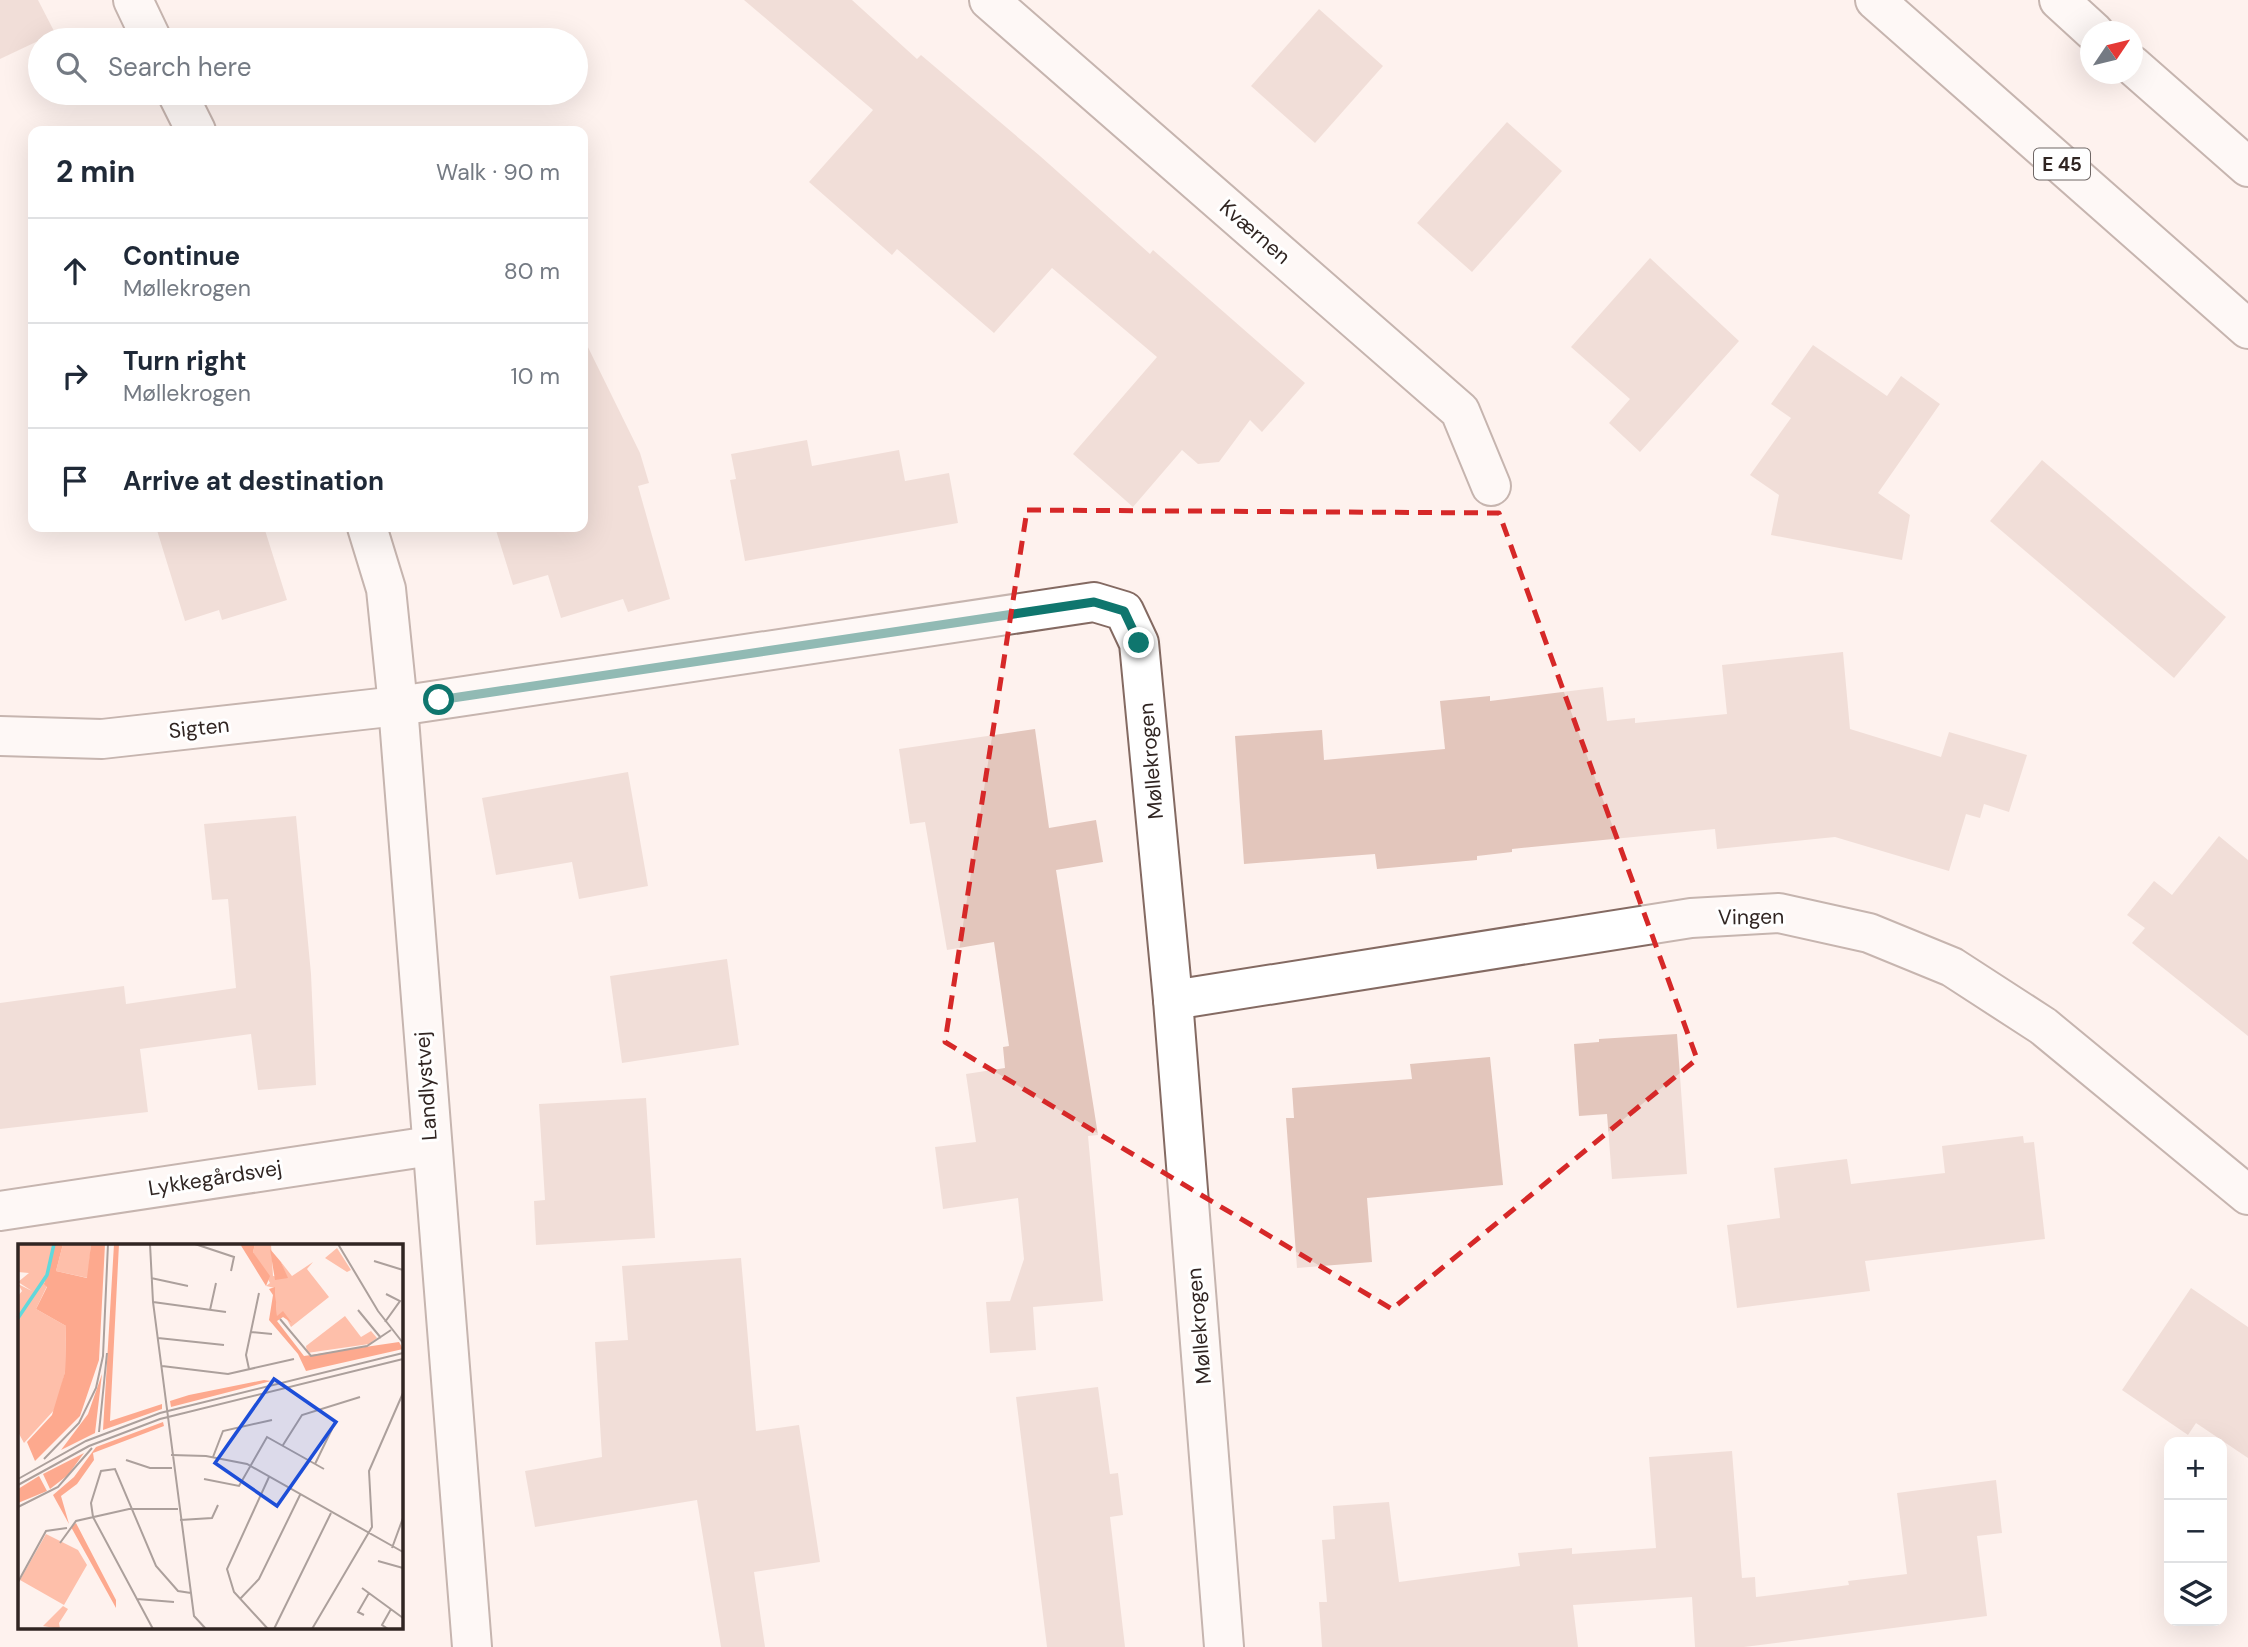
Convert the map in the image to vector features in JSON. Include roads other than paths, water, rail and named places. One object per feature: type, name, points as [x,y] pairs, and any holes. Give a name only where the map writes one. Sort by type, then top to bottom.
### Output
[{"type":"main road","points":[[133,0],[146,28]]},
{"type":"main road","name":"Kværnen","points":[[989,0],[1460,411],[1491,486]]},
{"type":"main road","name":"E 45","points":[[1875,0],[2248,329]]},
{"type":"main road","points":[[2059,0],[2082,21]]},
{"type":"main road","points":[[2143,74],[2248,167]]},
{"type":"main road","points":[[183,105],[194,126]]},
{"type":"main road","name":"Landlystvej","points":[[369,532],[386,589],[398,706],[472,1647]]},
{"type":"main road","name":"Møllekrogen","points":[[398,706],[1094,602],[1124,611],[1139,643],[1173,1000],[1224,1647]]},
{"type":"main road","name":"Sigten","points":[[0,736],[102,739],[398,706]]},
{"type":"main road","name":"Vingen","points":[[1173,1000],[1691,918],[1779,913],[1869,933],[1952,967],[2043,1026],[2248,1195]]},
{"type":"main road","name":"Lykkegårdsvej","points":[[0,1211],[431,1146]]}]
